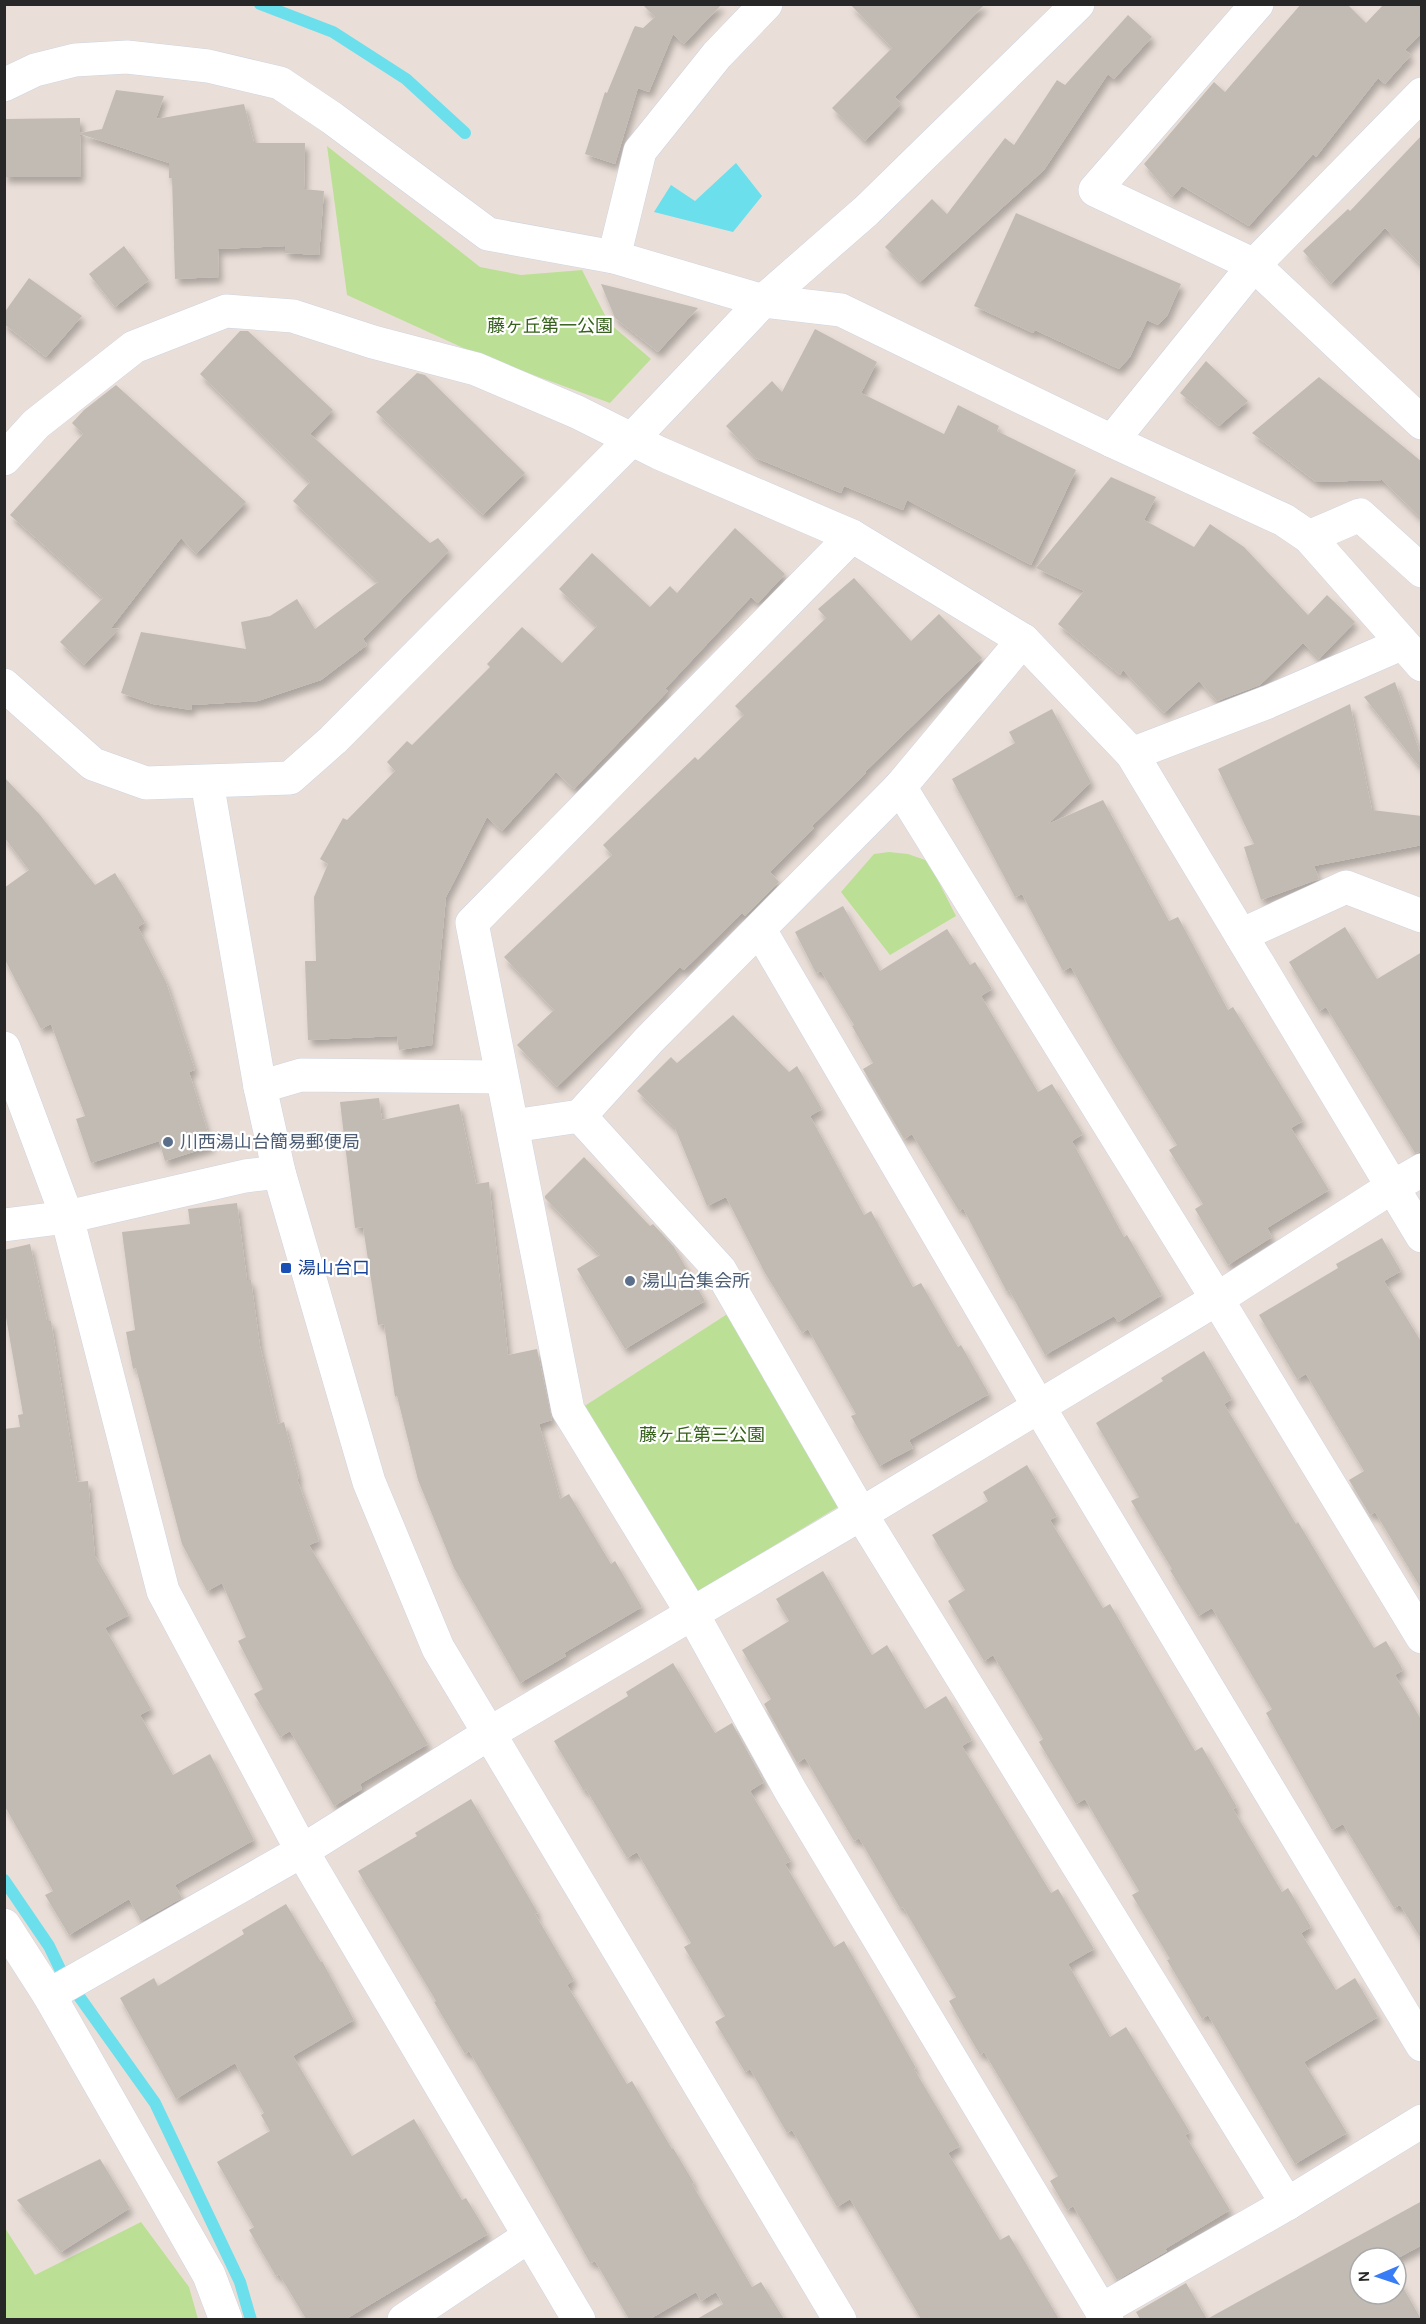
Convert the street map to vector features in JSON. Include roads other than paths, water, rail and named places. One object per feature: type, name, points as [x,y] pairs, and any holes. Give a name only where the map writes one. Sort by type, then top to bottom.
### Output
[{"type":"street","points":[[614,257],[640,151],[717,55],[766,4]]},
{"type":"street","points":[[4,685],[93,764],[146,783],[290,778],[341,731],[632,439],[763,301],[866,212],[1078,4]]},
{"type":"street","points":[[1257,4],[1095,190],[1254,265],[1422,423]]},
{"type":"street","points":[[4,85],[35,70],[75,60],[127,57],[208,66],[280,83],[332,118],[488,234],[614,257],[763,301],[841,310],[1112,441],[1314,535],[1412,655],[1268,702],[1132,754]]},
{"type":"street","points":[[1112,441],[1254,265],[1420,99]]},
{"type":"street","points":[[4,459],[36,424],[134,347],[226,311],[293,316],[373,342],[476,369],[577,412],[659,453],[852,536],[1023,640],[1132,754],[1422,1236]]},
{"type":"street","points":[[1314,535],[1360,515],[1422,571]]},
{"type":"street","points":[[852,536],[472,923],[568,1410],[692,1613],[790,1790],[1104,2315],[1422,2121]]},
{"type":"street","points":[[513,1126],[580,1116],[649,1040],[900,787],[1023,640]]},
{"type":"street","points":[[207,782],[260,1087],[279,1172],[369,1482],[438,1648],[840,2319]]},
{"type":"street","points":[[900,787],[1217,1299],[1422,1637]]},
{"type":"street","points":[[1241,935],[1346,887],[1422,916]]},
{"type":"street","points":[[760,930],[1039,1407],[1422,2045]]},
{"type":"street","points":[[4,1048],[67,1217],[163,1591],[302,1851],[579,2319]]},
{"type":"street","points":[[260,1087],[301,1075],[501,1077]]},
{"type":"street","points":[[580,1116],[720,1270],[861,1514],[1287,2204]]},
{"type":"street","points":[[50,1994],[302,1851],[490,1733],[861,1514],[1217,1299],[1422,1170]]},
{"type":"street","points":[[4,1225],[67,1217],[245,1176],[279,1172]]},
{"type":"street","points":[[4,1925],[50,1994],[209,2276],[226,2319]]},
{"type":"street","points":[[404,2319],[529,2236]]},
{"type":"water","points":[[736,163],[762,196],[733,232],[654,212],[671,185],[695,201]]},
{"type":"waterway","points":[[260,4],[333,32],[406,79],[465,133]]},
{"type":"waterway","points":[[4,1880],[49,1946],[61,1971],[155,2103],[240,2282],[251,2320]]},
{"type":"place","name":"川西湯山台簡易郵便局","points":[[168,1142]]},
{"type":"place","name":"湯山台口","points":[[286,1268]]},
{"type":"place","name":"湯山台集会所","points":[[630,1281]]},
{"type":"park label","name":"藤ヶ丘第一公園","points":[[550,326]]},
{"type":"park label","name":"藤ヶ丘第三公園","points":[[702,1435]]}]
